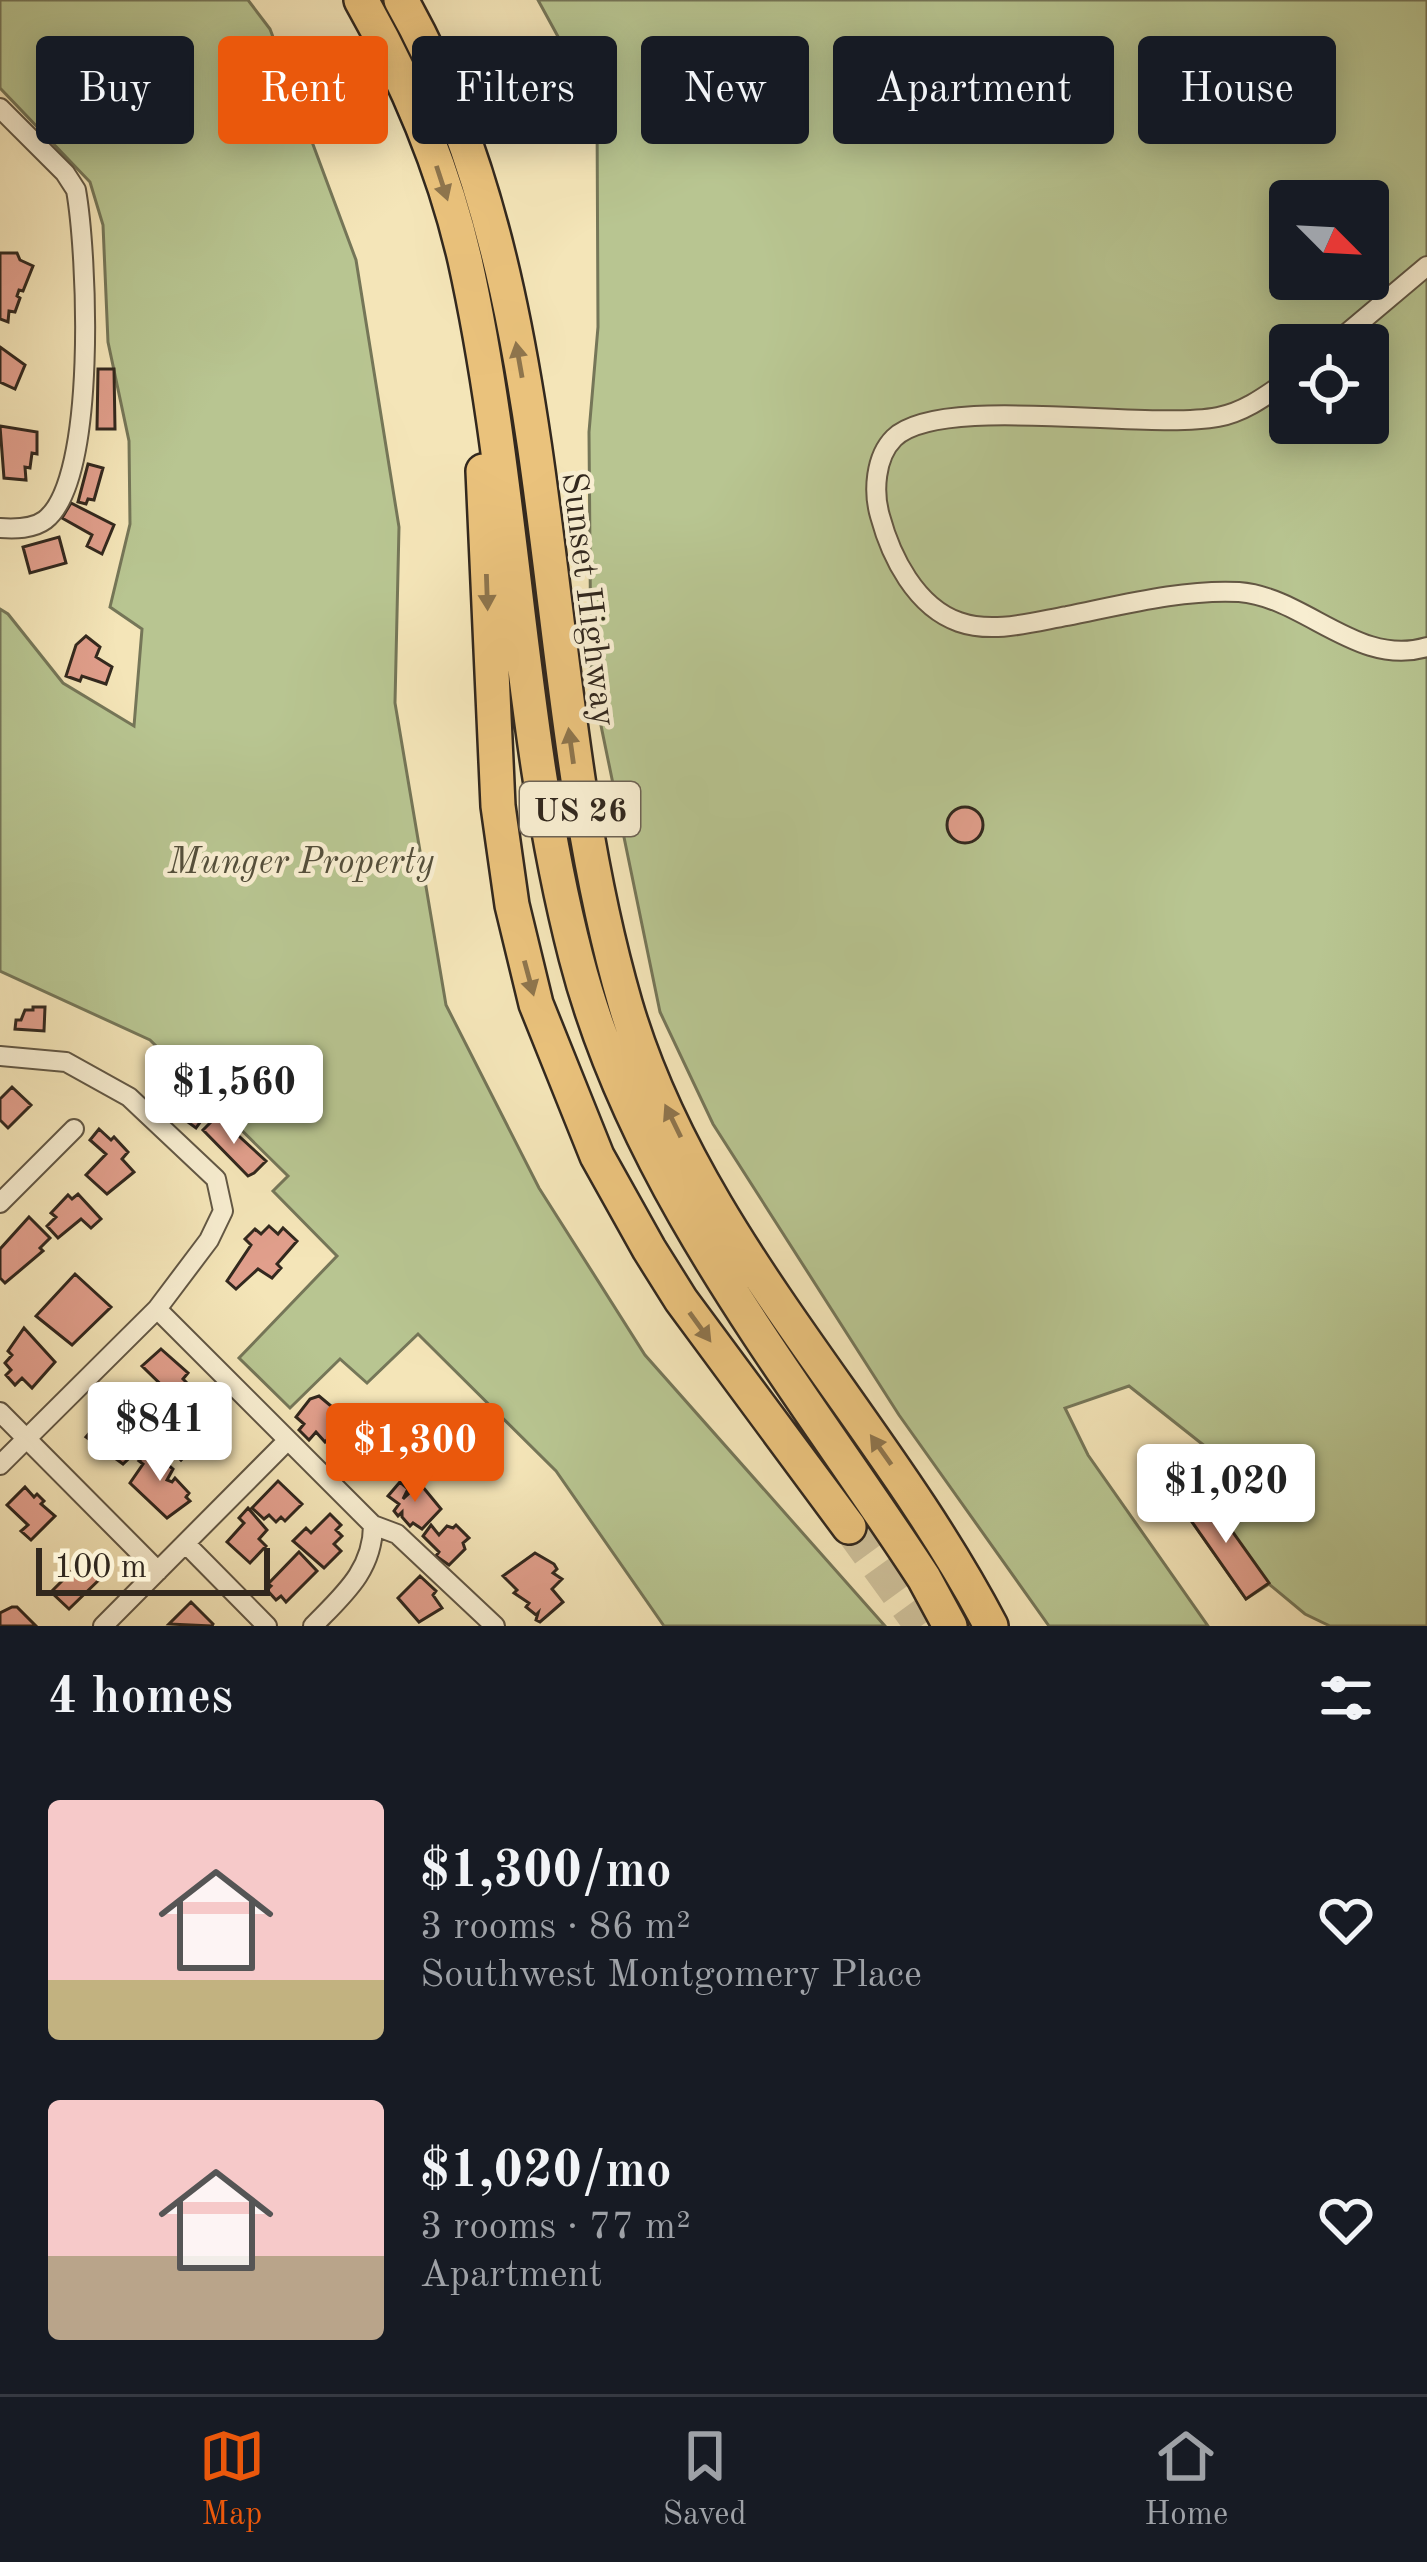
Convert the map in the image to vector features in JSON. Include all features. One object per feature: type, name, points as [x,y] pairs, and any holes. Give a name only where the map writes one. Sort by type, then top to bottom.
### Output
[{"type":"highway","name":"Sunset Highway","points":[[361,0],[414,106],[465,261],[544,803],[567,920],[597,1030],[620,1089],[686,1220],[903,1546],[950,1626]]},
{"type":"highway","name":"Sunset Highway","points":[[401,0],[464,141],[511,312],[582,822],[598,907],[626,1009],[663,1100],[712,1197],[947,1546],[991,1626]]},
{"type":"highway","points":[[494,436],[483,458],[482,496],[498,806],[512,905],[536,1004],[597,1156],[649,1249],[692,1316],[849,1527]]},
{"type":"highway","points":[[947,1546],[977,1568],[1016,1626]]},
{"type":"street","points":[[0,108],[76,190],[85,351],[79,442],[58,504],[45,520],[27,528],[0,528]]},
{"type":"street","points":[[1358,324],[1427,266]]},
{"type":"street","points":[[1269,393],[1217,417],[1153,421],[968,416],[917,424],[893,439],[877,478],[877,505],[890,549],[930,605],[972,626],[1019,625],[1184,596],[1239,592],[1277,602],[1377,648],[1402,652],[1427,647]]},
{"type":"street","points":[[0,1056],[66,1062],[114,1086],[216,1180],[223,1199],[218,1224],[157,1309],[0,1465]]},
{"type":"street","points":[[0,1203],[74,1129]]},
{"type":"street","points":[[157,1309],[373,1526],[398,1534],[495,1626]]},
{"type":"street","points":[[0,1412],[158,1571]]},
{"type":"street","points":[[104,1626],[287,1441]]},
{"type":"street","points":[[313,1626],[363,1572],[373,1526]]},
{"type":"street","points":[[186,1544],[267,1626]]},
{"type":"green space","name":"Munger Property","points":[[0,0],[248,0],[270,29],[273,36],[218,36],[218,144],[313,144],[356,260],[399,527],[395,703],[446,1005],[539,1188],[645,1355],[885,1626],[664,1626],[556,1471],[418,1334],[367,1383],[340,1359],[290,1408],[239,1358],[337,1256],[273,1191],[288,1176],[150,1040],[0,971],[0,609],[63,683],[134,726],[142,629],[110,607],[130,524],[129,441],[108,342],[103,225],[90,182],[54,144],[194,144],[194,36],[36,36],[36,126],[0,88]]},
{"type":"green space","points":[[538,0],[1427,0],[1427,1626],[1330,1626],[1305,1614],[1269,1584],[1246,1599],[1183,1509],[1205,1493],[1211,1451],[1129,1386],[1065,1408],[1088,1455],[1208,1626],[1049,1626],[899,1415],[713,1124],[660,1012],[591,677],[589,432],[598,327],[597,144],[617,144],[617,36],[558,36]]},
{"type":"building","points":[[0,253],[17,253],[33,266],[8,322],[0,319]]},
{"type":"building","points":[[0,347],[25,365],[15,389],[0,382]]},
{"type":"building","points":[[98,369],[114,369],[115,429],[97,429]]},
{"type":"building","points":[[0,426],[37,432],[37,454],[32,453],[30,468],[25,467],[26,480],[4,478]]},
{"type":"building","points":[[88,464],[103,468],[94,500],[86,504],[78,502]]},
{"type":"building","points":[[71,503],[114,525],[102,554],[87,546],[92,535],[62,518]]},
{"type":"building","points":[[59,537],[66,563],[30,573],[23,547]]},
{"type":"building","points":[[86,636],[100,647],[96,657],[112,667],[106,684],[66,676],[76,645]]},
{"type":"building","points":[[965,807],[978,812],[983,825],[978,838],[965,843],[952,838],[947,825],[952,812]]},
{"type":"building","points":[[33,1007],[45,1007],[44,1031],[15,1029],[16,1020]]},
{"type":"building","points":[[167,1075],[207,1113],[196,1128],[157,1091]]},
{"type":"building","points":[[12,1087],[31,1105],[8,1128],[0,1120],[0,1099]]},
{"type":"building","points":[[217,1116],[266,1161],[254,1173],[248,1176],[203,1130]]},
{"type":"building","points":[[99,1129],[128,1152],[122,1159],[134,1172],[107,1194],[86,1175],[106,1154],[90,1140]]},
{"type":"building","points":[[78,1194],[101,1219],[91,1228],[81,1219],[58,1238],[47,1226],[56,1217],[51,1213],[68,1195],[72,1199]]},
{"type":"building","points":[[29,1217],[50,1238],[40,1248],[43,1251],[5,1283],[0,1278],[0,1249]]},
{"type":"building","points":[[269,1226],[278,1234],[283,1228],[297,1241],[277,1264],[281,1268],[272,1278],[258,1269],[236,1289],[227,1281],[251,1245],[245,1239],[255,1229],[261,1234]]},
{"type":"building","points":[[75,1274],[111,1307],[72,1345],[36,1316]]},
{"type":"building","points":[[24,1328],[55,1362],[32,1388],[22,1378],[15,1385],[6,1375],[11,1370],[5,1363],[12,1355],[8,1351]]},
{"type":"building","points":[[161,1349],[188,1373],[183,1379],[193,1389],[180,1403],[142,1366]]},
{"type":"building","points":[[319,1396],[337,1411],[330,1420],[339,1427],[325,1442],[316,1432],[309,1440],[299,1430],[304,1424],[296,1417],[310,1399]]},
{"type":"building","points":[[204,1406],[220,1420],[181,1460],[168,1447],[172,1443],[167,1438]]},
{"type":"building","points":[[113,1414],[144,1444],[123,1464],[86,1437],[92,1430],[98,1436]]},
{"type":"building","points":[[455,1420],[473,1444],[459,1458],[437,1436]]},
{"type":"building","points":[[381,1423],[396,1438],[392,1444],[396,1447],[369,1476],[354,1456]]},
{"type":"building","points":[[153,1448],[160,1455],[166,1449],[173,1455],[166,1463],[173,1469],[167,1480],[175,1478],[189,1493],[190,1501],[167,1518],[130,1483],[143,1464],[139,1461]]},
{"type":"building","points":[[278,1481],[302,1504],[285,1521],[281,1517],[276,1522],[252,1508]]},
{"type":"building","points":[[400,1482],[408,1489],[403,1499],[422,1486],[441,1509],[422,1529],[413,1523],[410,1526],[402,1512],[398,1516],[394,1511],[399,1504],[388,1496]]},
{"type":"building","points":[[25,1487],[55,1516],[31,1540],[21,1531],[28,1525],[7,1505]]},
{"type":"building","points":[[1205,1493],[1269,1583],[1246,1599],[1183,1509]]},
{"type":"building","points":[[248,1508],[267,1530],[259,1539],[266,1546],[250,1563],[227,1542],[244,1523],[239,1518]]},
{"type":"building","points":[[330,1514],[341,1525],[336,1530],[342,1536],[334,1544],[341,1551],[324,1568],[293,1541],[306,1528],[311,1533]]},
{"type":"building","points":[[431,1525],[439,1535],[447,1526],[456,1525],[469,1538],[449,1565],[436,1556],[439,1552],[423,1536]]},
{"type":"building","points":[[299,1552],[317,1571],[286,1602],[281,1596],[276,1600],[268,1584]]},
{"type":"building","points":[[535,1553],[554,1564],[553,1573],[562,1579],[552,1589],[563,1602],[540,1622],[538,1613],[526,1607],[529,1603],[514,1593],[517,1590],[503,1576]]},
{"type":"building","points":[[87,1556],[105,1574],[69,1609],[51,1592]]},
{"type":"building","points":[[420,1576],[436,1591],[433,1595],[442,1608],[419,1622],[398,1598]]},
{"type":"building","points":[[191,1602],[213,1624],[212,1626],[169,1624]]},
{"type":"building","points":[[12,1607],[36,1626],[0,1626],[0,1613]]},
{"type":"tunnel","points":[[849,1527],[921,1626]]}]
